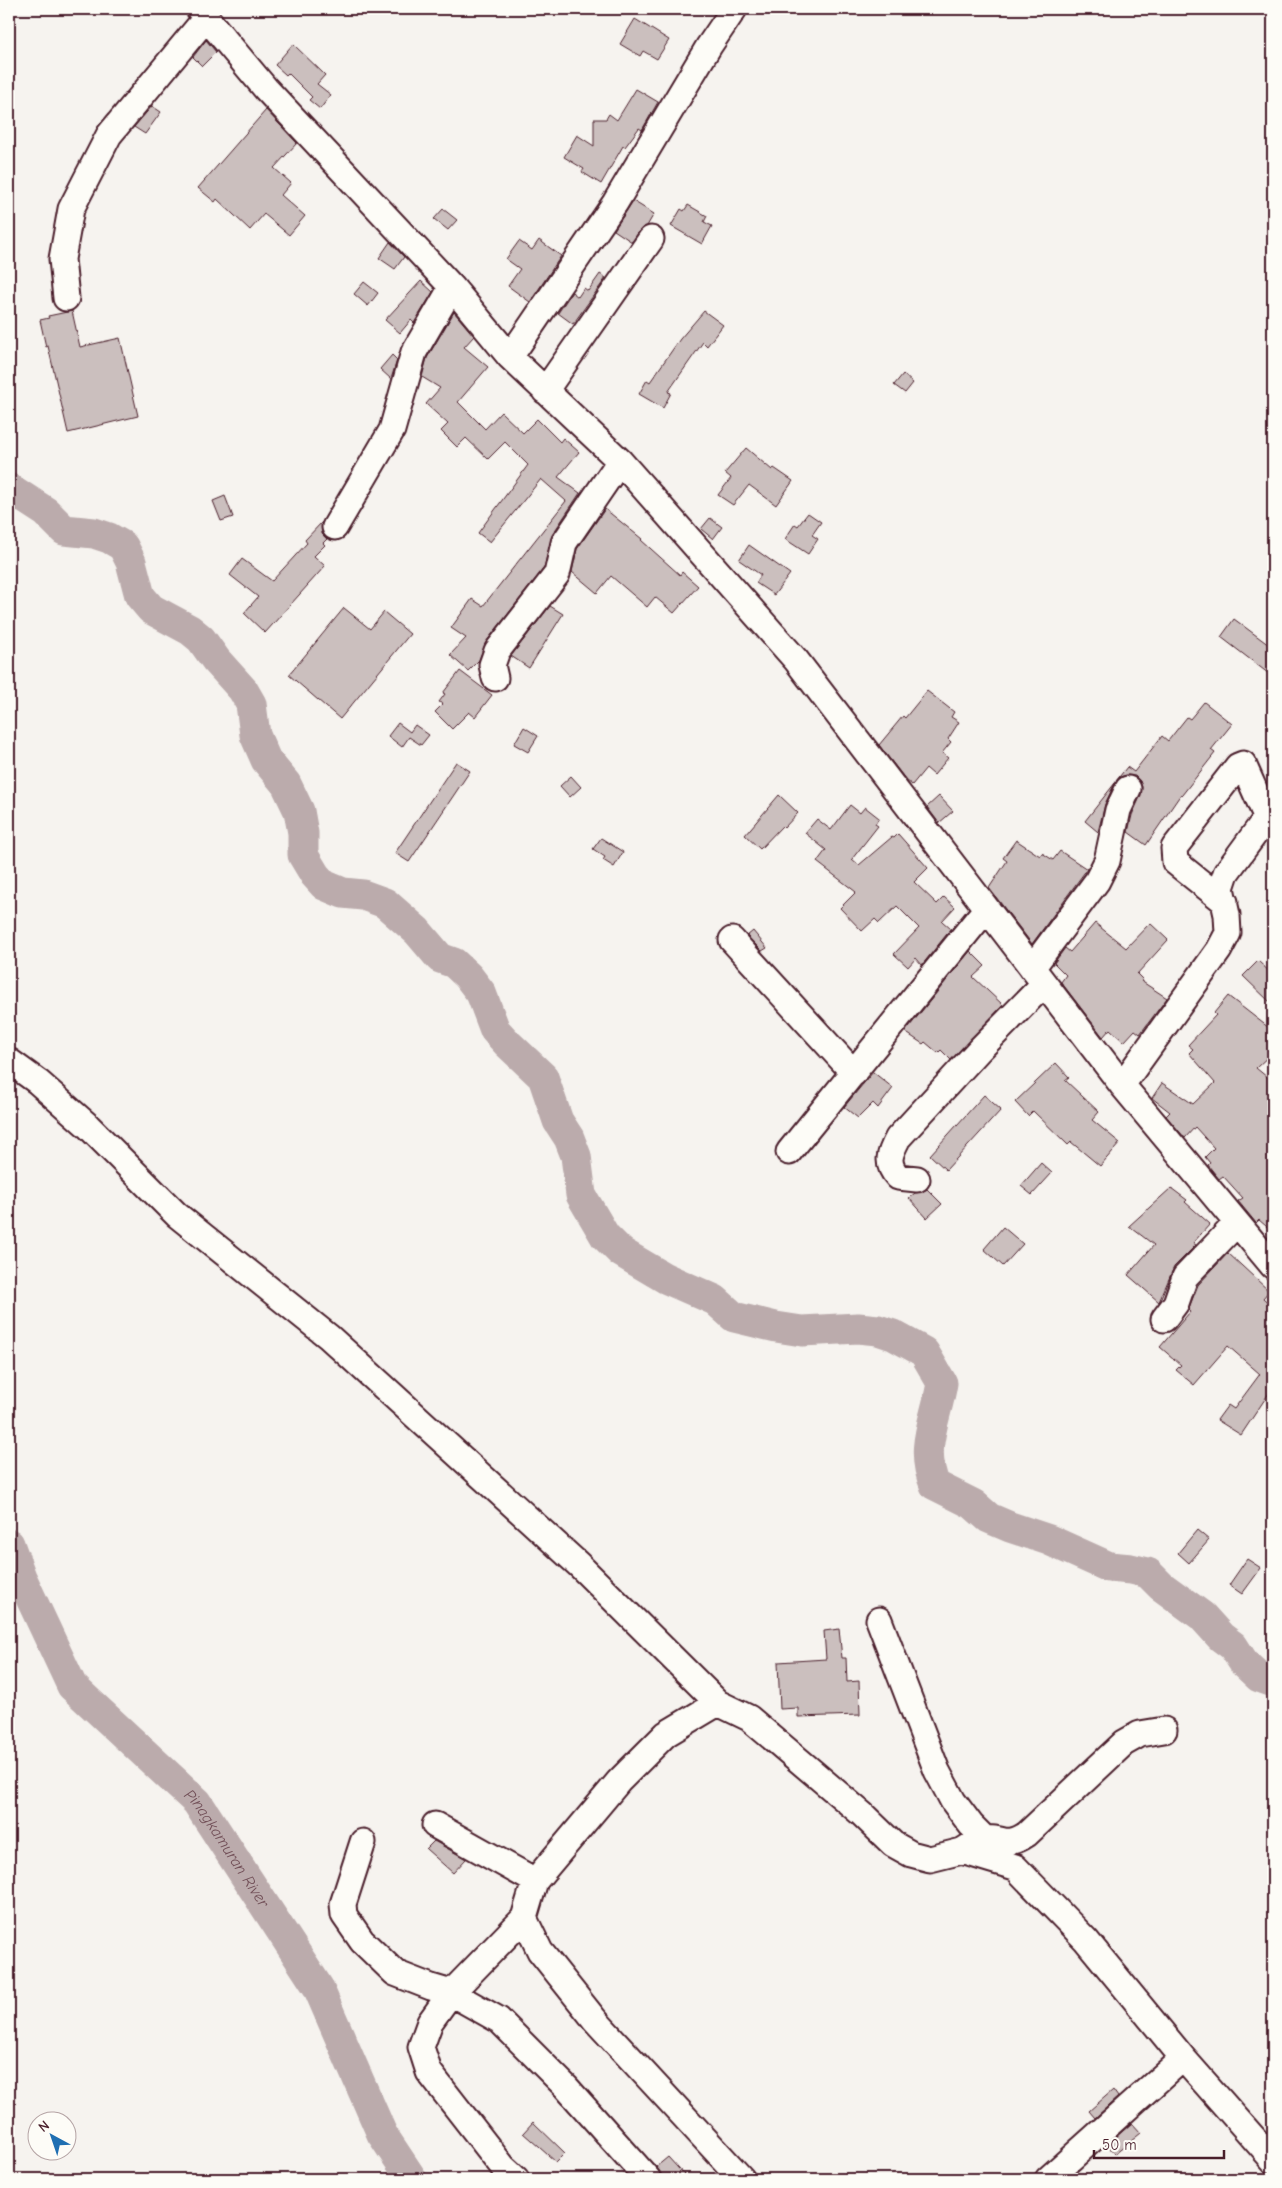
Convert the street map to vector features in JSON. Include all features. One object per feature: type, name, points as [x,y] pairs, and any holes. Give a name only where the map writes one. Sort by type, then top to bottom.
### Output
[{"type":"street","points":[[510,357],[615,203],[709,46],[734,9]]},
{"type":"street","points":[[66,298],[62,259],[71,209],[109,135],[202,13],[266,89],[452,287],[510,357],[620,461],[796,660],[1122,1085],[1236,1224],[1273,1266]]},
{"type":"street","points":[[545,391],[651,239]]},
{"type":"street","points":[[335,527],[392,430],[414,352],[452,287]]},
{"type":"street","points":[[495,678],[492,665],[497,651],[557,574],[564,543],[620,461]]},
{"type":"street","points":[[1122,1085],[1219,950],[1228,932],[1227,915],[1221,888],[1226,873],[1270,814],[1243,764],[1238,766],[1174,848],[1175,862],[1224,902]]},
{"type":"street","points":[[918,1179],[898,1177],[889,1163],[890,1154],[898,1138],[980,1049],[1038,976],[1108,861],[1118,810],[1128,789]]},
{"type":"street","points":[[789,1152],[986,909]]},
{"type":"street","points":[[732,940],[854,1072]]},
{"type":"street","points":[[9,1061],[38,1082],[88,1126],[177,1214],[329,1337],[579,1565],[718,1703],[749,1718],[862,1814],[893,1844],[911,1854],[930,1859],[962,1851],[985,1839],[1016,1842],[1027,1834],[1124,1743],[1140,1734],[1164,1730]]},
{"type":"street","points":[[1164,1319],[1176,1303],[1180,1284],[1185,1277],[1236,1224]]},
{"type":"street","points":[[879,1620],[937,1771],[953,1801],[971,1825],[985,1839]]},
{"type":"street","points":[[516,2179],[503,2167],[429,2072],[421,2047],[430,2022],[451,1993],[524,1918],[535,1881],[619,1781],[666,1734],[718,1703]]},
{"type":"street","points":[[434,1825],[535,1881]]},
{"type":"street","points":[[363,1842],[343,1904],[344,1915],[362,1941],[395,1973],[451,1993],[499,2020],[566,2087],[648,2179]]},
{"type":"street","points":[[962,1851],[1015,1867],[1086,1940],[1183,2058],[1273,2160]]},
{"type":"street","points":[[524,1918],[540,1951],[595,2020],[742,2179]]},
{"type":"street","points":[[1048,2179],[1183,2058]]},
{"type":"building","points":[[635,19],[669,40],[657,59],[643,51],[640,56],[620,44]]},
{"type":"building","points":[[206,40],[216,52],[202,66],[193,57]]},
{"type":"building","points":[[293,44],[325,75],[317,84],[331,95],[320,109],[309,100],[312,97],[288,73],[286,75],[275,65]]},
{"type":"building","points":[[636,89],[658,102],[642,130],[639,128],[625,147],[623,146],[601,184],[582,172],[584,169],[564,157],[577,135],[594,146],[594,119],[606,119],[609,114],[617,120]]},
{"type":"building","points":[[152,106],[161,112],[145,134],[134,127]]},
{"type":"building","points":[[266,110],[297,143],[274,168],[291,183],[281,195],[305,216],[289,235],[264,214],[250,230],[217,199],[215,202],[198,188]]},
{"type":"building","points":[[633,201],[654,214],[647,226],[640,230],[632,242],[614,230]]},
{"type":"building","points":[[688,205],[707,216],[704,222],[712,226],[702,244],[671,226],[681,209],[684,211]]},
{"type":"building","points":[[443,209],[457,220],[448,230],[434,219]]},
{"type":"building","points":[[539,240],[561,256],[530,302],[508,286],[520,269],[506,259],[519,241],[532,250]]},
{"type":"building","points":[[390,242],[404,257],[395,269],[379,258]]},
{"type":"building","points":[[600,274],[606,278],[573,324],[558,313],[572,292],[578,297],[584,288],[588,291]]},
{"type":"building","points":[[421,281],[433,292],[414,323],[411,320],[400,333],[385,320]]},
{"type":"building","points":[[364,282],[378,293],[368,306],[354,294]]},
{"type":"building","points":[[72,311],[80,347],[120,338],[138,416],[68,433],[48,346],[46,347],[40,320],[49,318],[48,316]]},
{"type":"building","points":[[704,311],[723,325],[707,346],[703,342],[668,392],[671,393],[663,408],[639,394],[647,380],[650,382],[680,339]]},
{"type":"building","points":[[454,312],[474,336],[464,347],[488,367],[458,402],[485,429],[501,412],[523,433],[537,419],[560,442],[563,438],[579,452],[558,477],[580,493],[552,535],[544,568],[486,642],[479,660],[468,671],[450,655],[466,638],[451,628],[472,599],[483,606],[566,501],[541,479],[490,542],[478,533],[528,465],[505,442],[488,459],[466,438],[457,447],[441,431],[448,424],[426,404],[440,388],[422,377],[427,358]]},
{"type":"building","points":[[392,355],[397,360],[391,379],[380,369]]},
{"type":"building","points":[[903,374],[913,383],[905,393],[894,385]]},
{"type":"building","points":[[746,448],[772,470],[774,468],[793,481],[776,505],[749,485],[733,505],[718,495],[731,478],[725,473]]},
{"type":"building","points":[[225,496],[233,517],[221,521],[213,501]]},
{"type":"building","points":[[605,509],[642,539],[680,575],[682,572],[698,586],[674,613],[655,597],[647,607],[611,576],[597,593],[572,572],[577,549]]},
{"type":"building","points":[[808,513],[821,522],[812,535],[818,539],[808,554],[785,539],[795,524],[798,526]]},
{"type":"building","points":[[710,518],[722,527],[713,539],[701,529]]},
{"type":"building","points":[[322,522],[322,534],[327,539],[323,543],[325,545],[314,556],[325,566],[265,633],[244,613],[258,597],[230,575],[242,559],[272,581],[307,543],[305,540]]},
{"type":"building","points":[[749,545],[790,574],[774,595],[756,583],[761,575],[739,560]]},
{"type":"building","points":[[550,606],[563,614],[529,668],[511,656]]},
{"type":"building","points":[[344,608],[370,629],[384,612],[410,634],[340,719],[289,675]]},
{"type":"building","points":[[1234,619],[1273,648],[1273,677],[1221,637]]},
{"type":"building","points":[[460,671],[492,695],[475,717],[469,712],[452,729],[435,712],[443,704],[439,702],[445,694],[443,693]]},
{"type":"building","points":[[927,691],[954,712],[951,717],[959,722],[948,739],[951,742],[942,753],[948,758],[934,775],[926,768],[912,785],[879,745]]},
{"type":"building","points":[[1204,702],[1232,724],[1211,750],[1215,753],[1181,794],[1146,845],[1128,832],[1132,815],[1141,795],[1142,787],[1140,781],[1135,776],[1127,775],[1120,777],[1116,781],[1127,767],[1134,772],[1162,736],[1168,741],[1187,717],[1190,719]]},
{"type":"building","points":[[398,723],[410,732],[415,725],[429,735],[421,745],[409,737],[402,747],[388,736]]},
{"type":"building","points":[[524,727],[538,736],[528,752],[514,744]]},
{"type":"building","points":[[456,762],[470,771],[409,862],[395,853]]},
{"type":"building","points":[[571,776],[581,787],[570,797],[560,786]]},
{"type":"building","points":[[1115,783],[1105,804],[1098,832],[1085,821]]},
{"type":"building","points":[[779,795],[798,813],[784,828],[782,826],[760,849],[745,835]]},
{"type":"building","points":[[939,796],[953,811],[939,823],[927,807]]},
{"type":"building","points":[[850,805],[860,813],[865,807],[879,818],[875,824],[878,826],[852,859],[859,865],[898,834],[928,868],[914,882],[937,904],[944,897],[955,907],[942,921],[951,929],[922,965],[916,958],[908,967],[894,954],[919,928],[897,906],[879,923],[875,919],[862,931],[840,908],[856,892],[817,862],[826,850],[805,833],[817,819],[831,830]]},
{"type":"building","points":[[601,838],[623,852],[614,867],[603,860],[605,857],[593,849]]},
{"type":"building","points":[[1016,840],[1040,856],[1042,853],[1053,860],[1060,851],[1087,869],[1032,944],[989,888],[1007,861],[1003,858]]},
{"type":"building","points":[[1095,923],[1126,948],[1150,923],[1168,940],[1137,974],[1143,980],[1141,981],[1167,998],[1140,1034],[1135,1030],[1124,1042],[1110,1029],[1103,1037],[1061,982],[1066,975],[1054,963],[1065,948],[1070,952]]},
{"type":"building","points":[[753,931],[767,948],[762,951],[747,936]]},
{"type":"building","points":[[970,951],[985,966],[973,977],[1003,1005],[951,1060],[941,1050],[938,1053],[925,1042],[923,1044],[905,1032]]},
{"type":"building","points":[[1258,961],[1273,975],[1273,1005],[1243,976]]},
{"type":"building","points":[[1228,996],[1273,1031],[1273,1052],[1256,1068],[1273,1082],[1273,1232],[1259,1220],[1256,1223],[1238,1201],[1243,1198],[1223,1176],[1219,1179],[1208,1165],[1210,1163],[1205,1157],[1214,1148],[1195,1127],[1185,1138],[1166,1116],[1170,1112],[1152,1098],[1162,1083],[1193,1104],[1215,1083],[1189,1053],[1193,1049],[1188,1045],[1216,1015],[1214,1013]]},
{"type":"building","points":[[1056,1063],[1069,1077],[1065,1080],[1099,1112],[1092,1120],[1120,1143],[1100,1166],[1071,1142],[1068,1145],[1033,1111],[1028,1116],[1015,1102]]},
{"type":"building","points":[[873,1072],[893,1088],[878,1108],[873,1103],[858,1118],[844,1107]]},
{"type":"building","points":[[984,1095],[1001,1110],[946,1170],[930,1155]]},
{"type":"building","points":[[1041,1163],[1052,1173],[1032,1195],[1021,1186]]},
{"type":"building","points":[[1171,1188],[1187,1200],[1185,1202],[1210,1224],[1193,1243],[1196,1245],[1174,1267],[1159,1302],[1128,1275],[1154,1245],[1129,1226]]},
{"type":"building","points":[[927,1189],[942,1204],[927,1218],[909,1198],[915,1193]]},
{"type":"building","points":[[1003,1227],[1023,1244],[1003,1266],[984,1249]]},
{"type":"building","points":[[1228,1253],[1269,1291],[1263,1298],[1273,1307],[1273,1387],[1241,1435],[1217,1420],[1228,1405],[1234,1409],[1260,1374],[1228,1346],[1194,1385],[1176,1370],[1181,1365],[1160,1347],[1190,1312],[1188,1310],[1198,1285]]},
{"type":"building","points":[[1197,1530],[1209,1540],[1189,1563],[1178,1553]]},
{"type":"building","points":[[1247,1559],[1261,1568],[1242,1594],[1229,1585]]},
{"type":"building","points":[[839,1629],[842,1658],[846,1658],[847,1682],[859,1681],[860,1715],[798,1717],[798,1708],[780,1709],[778,1662],[826,1659],[824,1631]]},
{"type":"building","points":[[434,1841],[466,1859],[453,1873],[426,1849]]},
{"type":"building","points":[[1113,2090],[1118,2097],[1095,2118],[1089,2111]]},
{"type":"building","points":[[533,2122],[565,2153],[556,2162],[523,2133]]},
{"type":"building","points":[[1132,2123],[1141,2133],[1115,2154],[1107,2145]]},
{"type":"building","points":[[668,2157],[688,2179],[662,2179],[656,2167]]},
{"type":"waterway","points":[[9,488],[46,512],[64,530],[94,533],[109,538],[123,546],[131,562],[140,596],[151,609],[190,630],[201,639],[216,660],[243,690],[251,704],[255,735],[266,760],[286,784],[299,811],[303,833],[303,855],[315,875],[324,885],[343,893],[363,895],[385,903],[417,931],[440,958],[454,963],[468,976],[481,993],[495,1030],[543,1077],[558,1121],[569,1138],[576,1156],[581,1195],[605,1236],[621,1252],[665,1278],[715,1300],[734,1317],[802,1331],[858,1328],[878,1330],[893,1335],[924,1352],[942,1383],[930,1434],[928,1458],[935,1485],[973,1504],[989,1518],[1010,1527],[1049,1540],[1109,1567],[1148,1573],[1161,1586],[1202,1616],[1221,1637],[1233,1646],[1244,1663],[1259,1677],[1273,1682]]},
{"type":"waterway","name":"Pinagkamuran River","points":[[9,1544],[21,1577],[72,1686],[197,1802],[318,1987],[382,2134],[412,2179]]}]
